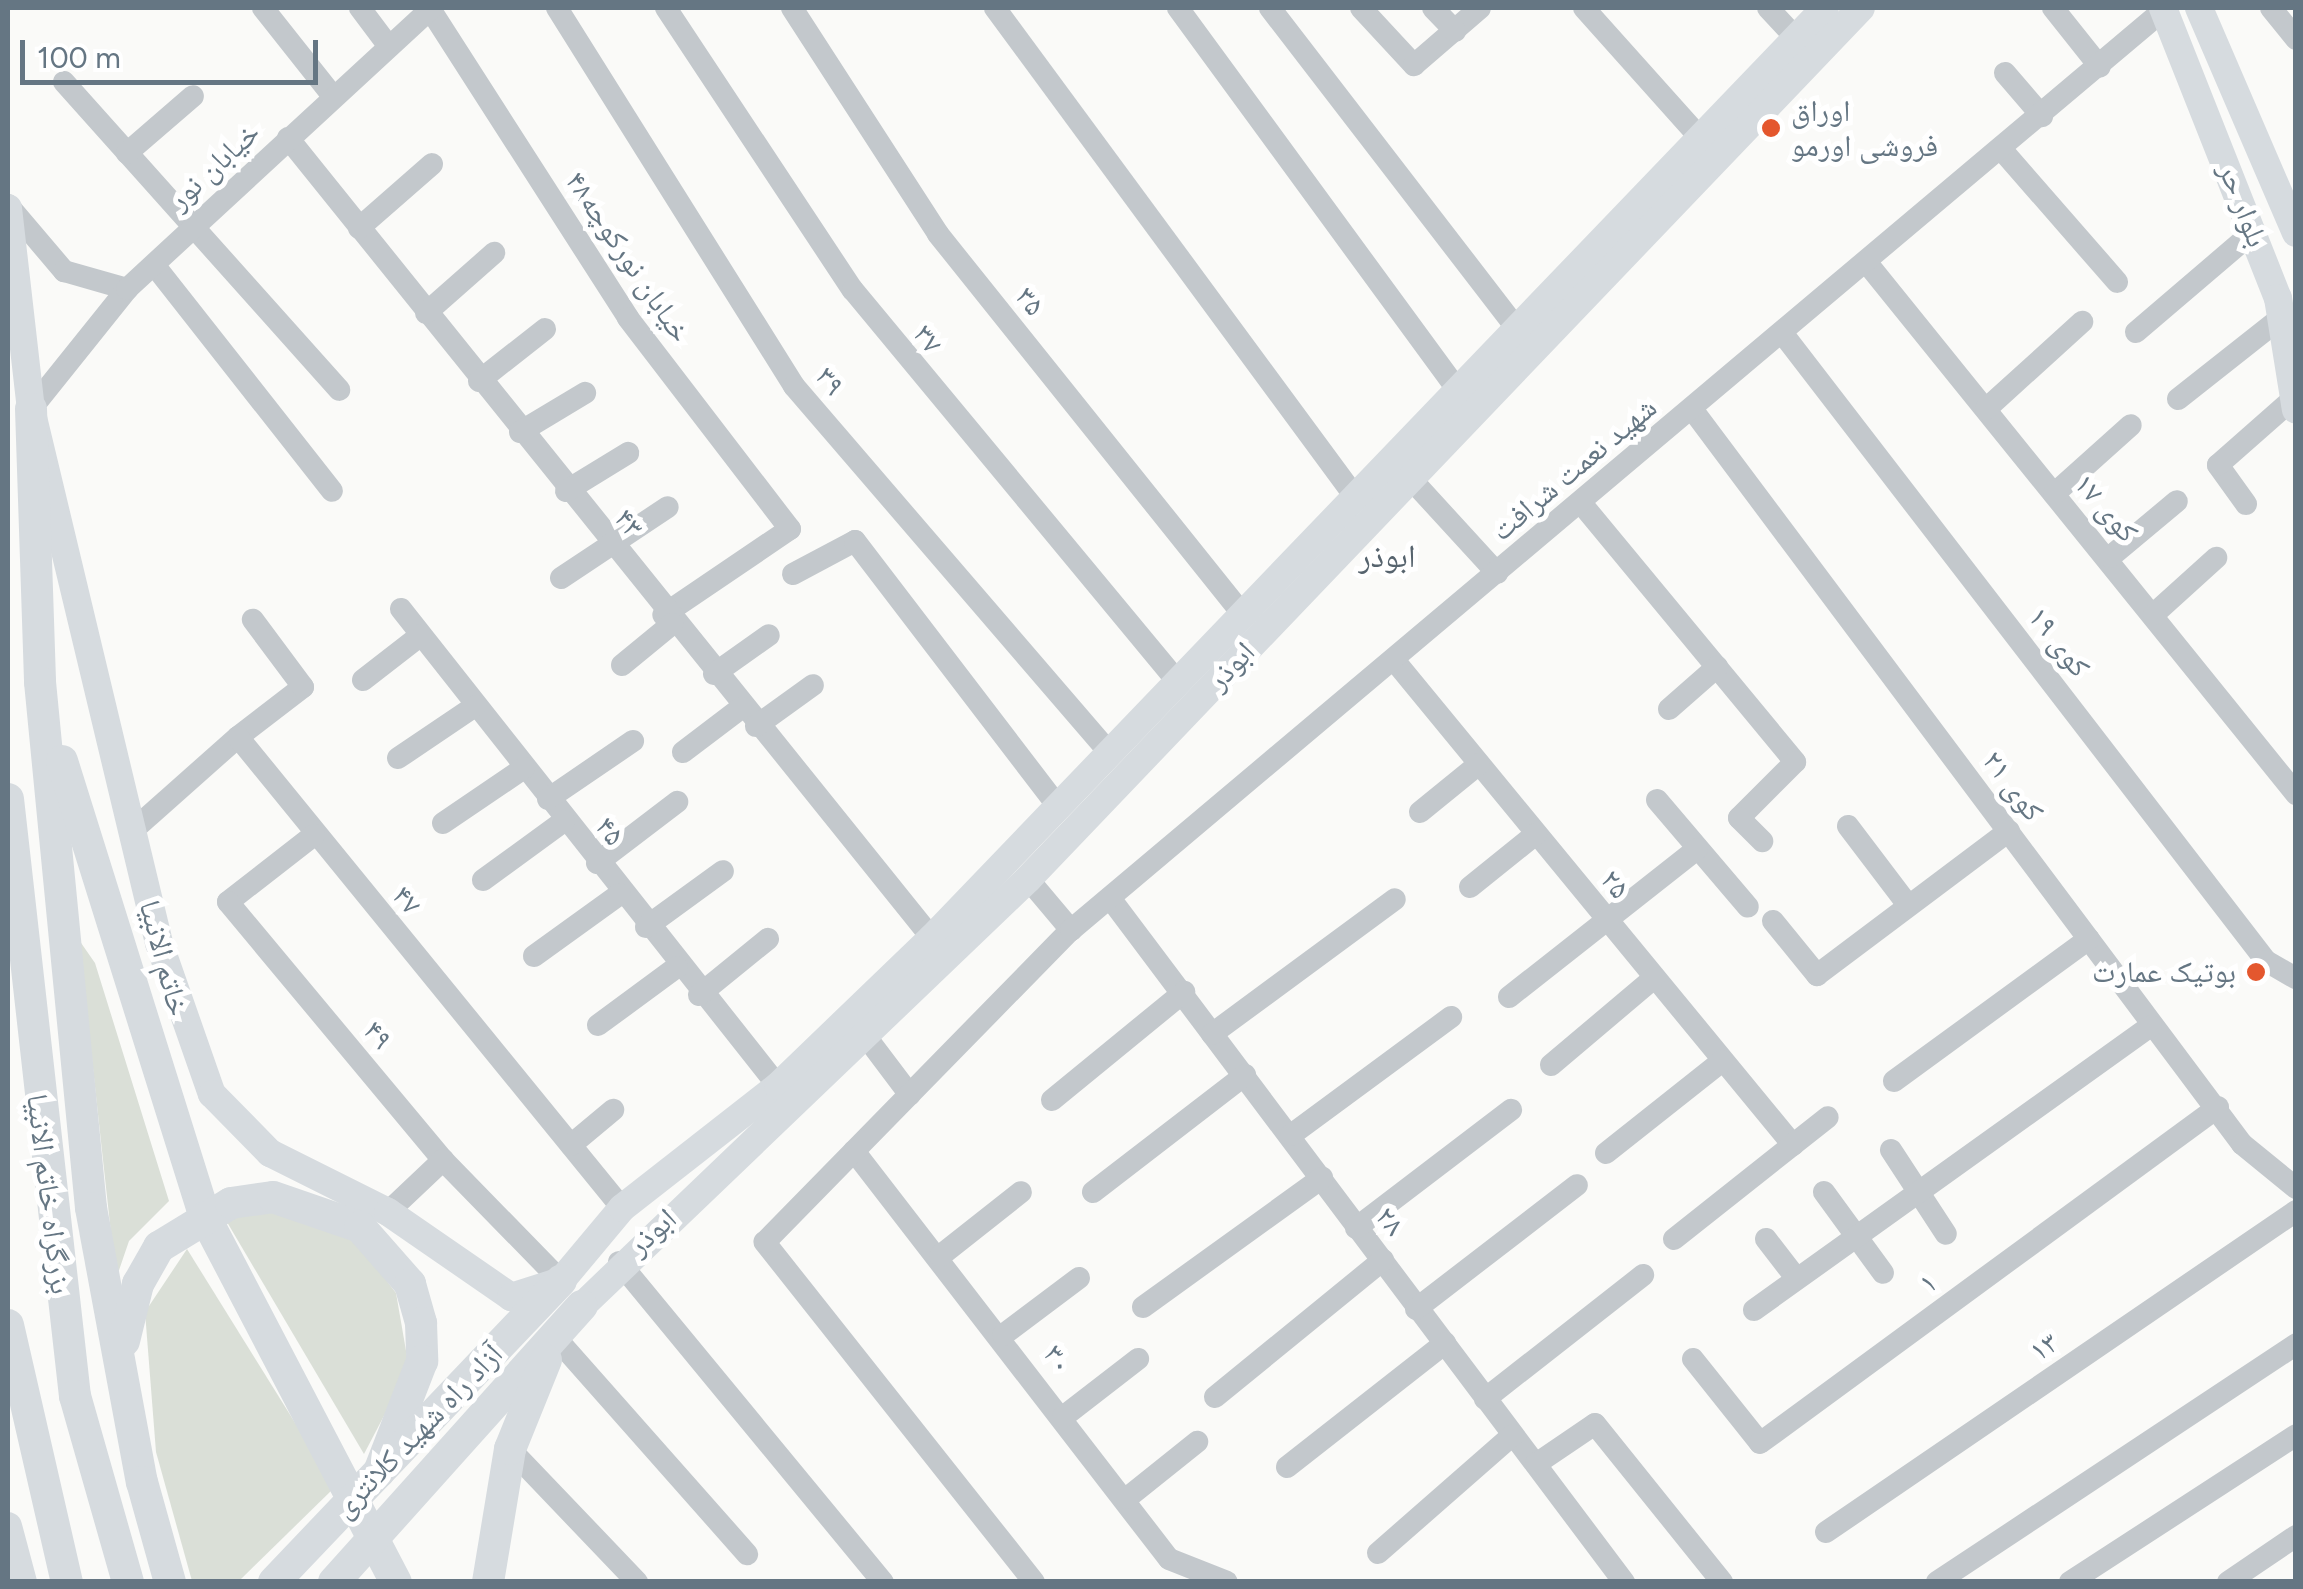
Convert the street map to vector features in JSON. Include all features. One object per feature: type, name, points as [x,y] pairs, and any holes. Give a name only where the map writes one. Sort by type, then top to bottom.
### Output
[{"type":"highway","points":[[30,409],[40,682],[91,1208],[122,1350],[142,1482],[170,1582]]},
{"type":"highway","points":[[40,682],[162,1106],[204,1218],[396,1582]]},
{"type":"highway","name":"بزرگراه خاتم الانبیا","points":[[8,800],[75,1396],[128,1582]]},
{"type":"highway","points":[[122,1350],[138,1284],[178,1232],[230,1202],[274,1197],[324,1209],[376,1239],[410,1284],[421,1323],[422,1361],[379,1472]]},
{"type":"highway","points":[[488,1582],[510,1449],[571,1293]]},
{"type":"highway","name":"آزاد راه شهید کلانتری","points":[[274,1582],[379,1472],[571,1293]]},
{"type":"highway","points":[[8,1325],[67,1582]]},
{"type":"highway","points":[[345,1570],[555,1336]]},
{"type":"main road","name":"ابوذر","points":[[571,1293],[622,1208],[778,1086],[932,938],[1177,681],[1704,142],[1734,127],[1797,39],[1825,8]]},
{"type":"main road","name":"ابوذر","points":[[571,1293],[619,1262],[867,1038],[1028,879],[1410,478],[1734,127],[1861,8]]},
{"type":"main road","name":"بلوار حر","points":[[2165,8],[2282,316],[2295,404]]},
{"type":"main road","name":"بلوار حر","points":[[2200,8],[2296,233]]},
{"type":"main road","name":"خاتم الانبیا","points":[[8,207],[30,409],[182,1027],[212,1094],[270,1153],[388,1212],[499,1295],[571,1293]]},
{"type":"main road","points":[[8,1526],[23,1582]]},
{"type":"street","points":[[263,8],[332,94]]},
{"type":"street","points":[[360,8],[386,44]]},
{"type":"street","name":"خیابان نور","points":[[30,409],[127,289],[332,94],[430,8]]},
{"type":"street","name":"خیابان نورکوچه۴۸","points":[[430,8],[628,318],[790,529],[667,619]]},
{"type":"street","name":"۳۹","points":[[557,8],[794,386],[1110,752]]},
{"type":"street","name":"۳۷","points":[[666,8],[920,379],[1177,681]]},
{"type":"street","name":"۳۵","points":[[792,8],[938,234],[1243,615]]},
{"type":"street","points":[[995,8],[1356,498]]},
{"type":"street","points":[[1178,8],[1459,392]]},
{"type":"street","points":[[1270,8],[1519,331]]},
{"type":"street","points":[[1361,8],[1414,66],[1480,8]]},
{"type":"street","points":[[1433,8],[1456,31]]},
{"type":"street","points":[[1584,8],[1704,142]]},
{"type":"street","points":[[1768,8],[1797,39]]},
{"type":"street","points":[[2054,8],[2100,68]]},
{"type":"street","name":"شهید نعمت شرافت","points":[[1034,1582],[766,1242],[1071,930],[2100,68],[2165,8]]},
{"type":"street","points":[[2271,8],[2296,39]]},
{"type":"street","points":[[2005,73],[2042,116]]},
{"type":"street","points":[[64,82],[194,222],[340,390]]},
{"type":"street","points":[[127,154],[193,96]]},
{"type":"street","name":"۴۳","points":[[288,138],[667,619],[932,938]]},
{"type":"street","points":[[2002,150],[2117,282]]},
{"type":"street","points":[[359,228],[432,164]]},
{"type":"street","points":[[8,207],[64,271],[127,289]]},
{"type":"street","points":[[2136,332],[2253,232]]},
{"type":"street","points":[[426,313],[494,253]]},
{"type":"street","name":"کوی ۱۷","points":[[1867,263],[2054,494],[2110,557],[2296,794]]},
{"type":"street","points":[[155,266],[332,491]]},
{"type":"street","points":[[2178,399],[2282,316]]},
{"type":"street","points":[[1986,409],[2082,322]]},
{"type":"street","points":[[480,381],[545,329]]},
{"type":"street","name":"کوی ۱۹","points":[[1783,334],[2266,961],[2296,978]]},
{"type":"street","points":[[520,432],[586,393]]},
{"type":"street","points":[[2246,504],[2218,466],[2295,404]]},
{"type":"street","name":"کوی ۲۱","points":[[1692,410],[2242,1144],[2296,1188]]},
{"type":"street","points":[[2054,494],[2131,425]]},
{"type":"street","points":[[566,492],[628,452]]},
{"type":"street","points":[[1410,478],[1496,574]]},
{"type":"street","points":[[2110,557],[2177,501]]},
{"type":"street","points":[[1581,503],[1795,762],[1739,818],[1762,841]]},
{"type":"street","points":[[561,578],[668,508]]},
{"type":"street","points":[[793,574],[854,540],[1059,808]]},
{"type":"street","points":[[2154,614],[2216,558]]},
{"type":"street","name":"۴۵","points":[[401,609],[699,995],[778,1086]]},
{"type":"street","points":[[622,665],[667,619]]},
{"type":"street","points":[[132,832],[238,737],[303,687],[253,620]]},
{"type":"street","points":[[363,680],[421,635]]},
{"type":"street","points":[[714,674],[769,635]]},
{"type":"street","name":"۲۵","points":[[1394,660],[1793,1145]]},
{"type":"street","points":[[1668,709],[1717,667]]},
{"type":"street","points":[[682,752],[813,685]]},
{"type":"street","points":[[398,758],[475,706]]},
{"type":"street","name":"۴۷","points":[[238,737],[314,835],[622,1208]]},
{"type":"street","points":[[548,800],[633,741]]},
{"type":"street","points":[[1420,812],[1479,764]]},
{"type":"street","points":[[443,823],[524,768]]},
{"type":"street","points":[[1658,800],[1748,908]]},
{"type":"street","points":[[597,864],[677,802]]},
{"type":"street","points":[[483,880],[564,821]]},
{"type":"street","points":[[1848,826],[1908,906]]},
{"type":"street","points":[[1774,921],[1817,975],[2010,832]]},
{"type":"street","points":[[1470,887],[1536,834]]},
{"type":"street","name":"۴۹","points":[[314,835],[228,902],[443,1160],[571,1293]]},
{"type":"street","points":[[1508,997],[1697,849]]},
{"type":"street","points":[[646,927],[724,871]]},
{"type":"street","points":[[1028,879],[1071,930]]},
{"type":"street","points":[[534,956],[620,894]]},
{"type":"street","name":"۲۸","points":[[1110,898],[1624,1582]]},
{"type":"street","points":[[1212,1034],[1395,898]]},
{"type":"street","points":[[699,995],[768,939]]},
{"type":"street","points":[[1894,1081],[2090,939]]},
{"type":"street","points":[[598,1025],[677,967]]},
{"type":"street","points":[[1550,1065],[1654,978]]},
{"type":"street","points":[[1052,1100],[1184,992]]},
{"type":"street","points":[[1290,1135],[1451,1016]]},
{"type":"street","points":[[1754,1310],[1916,1188],[2151,1026]]},
{"type":"street","points":[[867,1038],[910,1095]]},
{"type":"street","points":[[1606,1153],[1722,1061]]},
{"type":"street","points":[[1092,1192],[1245,1075]]},
{"type":"street","name":"۱","points":[[1693,1359],[1760,1443],[2218,1107]]},
{"type":"street","points":[[571,1145],[613,1110]]},
{"type":"street","points":[[1356,1228],[1511,1110]]},
{"type":"street","points":[[1674,1239],[1828,1116]]},
{"type":"street","points":[[1891,1150],[1946,1234]]},
{"type":"street","name":"۳۰","points":[[854,1151],[1003,1335],[1169,1559],[1227,1582]]},
{"type":"street","points":[[388,1212],[443,1160]]},
{"type":"street","points":[[1142,1307],[1322,1178]]},
{"type":"street","points":[[1416,1309],[1577,1185]]},
{"type":"street","points":[[940,1256],[1021,1192]]},
{"type":"street","points":[[1824,1192],[1883,1273]]},
{"type":"street","name":"۱۳","points":[[1826,1532],[2296,1210]]},
{"type":"street","points":[[1766,1238],[1796,1278]]},
{"type":"street","points":[[1214,1398],[1383,1260]]},
{"type":"street","points":[[619,1262],[871,1577]]},
{"type":"street","points":[[1485,1398],[1643,1274]]},
{"type":"street","points":[[1003,1335],[1079,1278]]},
{"type":"street","points":[[555,1336],[748,1554]]},
{"type":"street","points":[[1287,1467],[1444,1343]]},
{"type":"street","points":[[1937,1582],[2296,1344]]},
{"type":"street","points":[[1063,1417],[1138,1359]]},
{"type":"street","points":[[1536,1464],[1595,1424],[1722,1582]]},
{"type":"street","points":[[1378,1553],[1513,1435]]},
{"type":"street","points":[[2070,1582],[2296,1435]]},
{"type":"street","points":[[1127,1498],[1197,1442]]},
{"type":"street","points":[[510,1449],[638,1582]]},
{"type":"street","points":[[2228,1582],[2296,1536]]},
{"type":"shaded area","points":[[79,940],[95,963],[169,1201],[129,1241],[116,1279]]},
{"type":"shaded area","points":[[292,1209],[350,1233],[396,1293],[409,1368],[364,1454],[224,1217]]},
{"type":"shaded area","points":[[187,1249],[335,1487],[239,1581],[192,1581],[156,1452],[145,1312]]},
{"type":"place","name":"اوراق فروشی اورمو","points":[[1771,128]]},
{"type":"place","name":"بوتیک عمارت","points":[[2256,972]]},
{"type":"district","name":"ابوذر","points":[[1387,556]]}]
